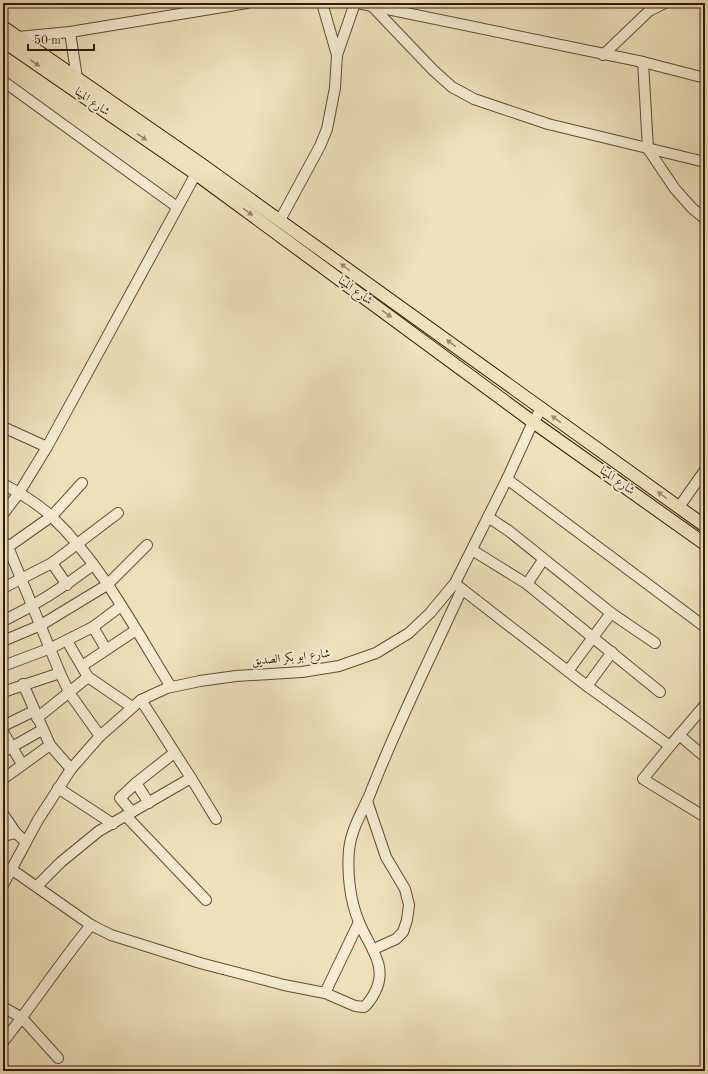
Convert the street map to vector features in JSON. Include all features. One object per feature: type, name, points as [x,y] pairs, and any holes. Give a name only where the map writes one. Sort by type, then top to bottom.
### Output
[{"type":"main road","name":"شارع المينا","points":[[3,27],[74,82],[198,169],[533,422],[705,544]]},
{"type":"main road","name":"شارع المينا","points":[[4,43],[74,82]]},
{"type":"main road","name":"شارع المينا","points":[[198,169],[280,220],[705,526]]},
{"type":"street","points":[[4,43],[17,37],[70,32],[217,5],[247,3]]},
{"type":"street","points":[[322,3],[337,55]]},
{"type":"street","points":[[280,220],[320,146],[327,129],[334,88],[337,55],[357,3],[603,55],[643,62],[705,78]]},
{"type":"street","points":[[603,55],[649,11],[665,3]]},
{"type":"street","points":[[372,6],[422,60],[460,92],[487,104],[521,116],[648,149],[705,162]]},
{"type":"street","points":[[70,32],[74,82]]},
{"type":"street","points":[[643,62],[648,149],[675,190],[705,219]]},
{"type":"street","points":[[3,81],[177,207]]},
{"type":"street","points":[[3,514],[19,493],[47,447],[198,169]]},
{"type":"street","name":"شارع ابو بكر الصديق","points":[[6,878],[58,788],[71,769],[100,736],[141,700],[171,687],[236,676],[326,669],[364,658],[387,647],[409,633],[458,586],[472,550],[533,422],[542,408]]},
{"type":"street","points":[[3,428],[47,447]]},
{"type":"street","points":[[679,507],[705,470]]},
{"type":"street","points":[[507,479],[705,627]]},
{"type":"street","points":[[82,483],[52,516],[6,544],[70,694],[100,736]]},
{"type":"street","points":[[3,484],[19,493],[52,516],[78,543],[121,606],[171,687]]},
{"type":"street","points":[[3,588],[52,562],[118,513]]},
{"type":"street","points":[[488,517],[611,613],[655,643]]},
{"type":"street","points":[[3,640],[41,625],[107,585],[147,545]]},
{"type":"street","points":[[472,550],[528,584],[660,692]]},
{"type":"street","points":[[528,584],[543,560]]},
{"type":"street","points":[[52,562],[67,585]]},
{"type":"street","points":[[3,621],[33,606],[67,585],[93,565]]},
{"type":"street","points":[[6,878],[37,886],[91,925],[111,935],[200,963],[284,985],[325,993],[358,1007],[366,1005],[377,988],[379,966],[374,949],[359,922],[349,876],[348,863],[350,841],[354,826],[458,586],[587,686],[670,746]]},
{"type":"street","points":[[3,666],[51,648],[93,628],[121,606]]},
{"type":"street","points":[[568,671],[611,613]]},
{"type":"street","points":[[93,628],[106,650]]},
{"type":"street","points":[[82,666],[136,630]]},
{"type":"street","points":[[67,641],[88,677],[132,707]]},
{"type":"street","points":[[587,686],[612,652]]},
{"type":"street","points":[[3,692],[23,684],[60,673]]},
{"type":"street","points":[[3,726],[36,715],[70,694],[88,677]]},
{"type":"street","points":[[23,684],[42,730],[50,745],[71,769]]},
{"type":"street","points":[[141,700],[216,819]]},
{"type":"street","points":[[705,706],[679,734],[643,780],[705,817]]},
{"type":"street","points":[[7,750],[42,730]]},
{"type":"street","points":[[3,732],[7,750],[22,764]]},
{"type":"street","points":[[679,734],[705,757]]},
{"type":"street","points":[[3,779],[50,745]]},
{"type":"street","points":[[174,753],[136,783],[120,798],[129,814],[206,900]]},
{"type":"street","points":[[37,886],[77,848],[112,824],[191,778]]},
{"type":"street","points":[[136,783],[149,802]]},
{"type":"street","points":[[58,788],[112,824]]},
{"type":"street","points":[[366,801],[386,857],[405,889],[409,905],[407,920],[403,932],[396,939],[374,949]]},
{"type":"street","points":[[3,814],[16,833],[26,842]]},
{"type":"street","points":[[3,836],[16,833]]},
{"type":"street","points":[[325,993],[359,922]]},
{"type":"street","points":[[3,1042],[22,1018],[64,958],[91,925]]},
{"type":"street","points":[[3,1007],[22,1018],[58,1058]]}]
